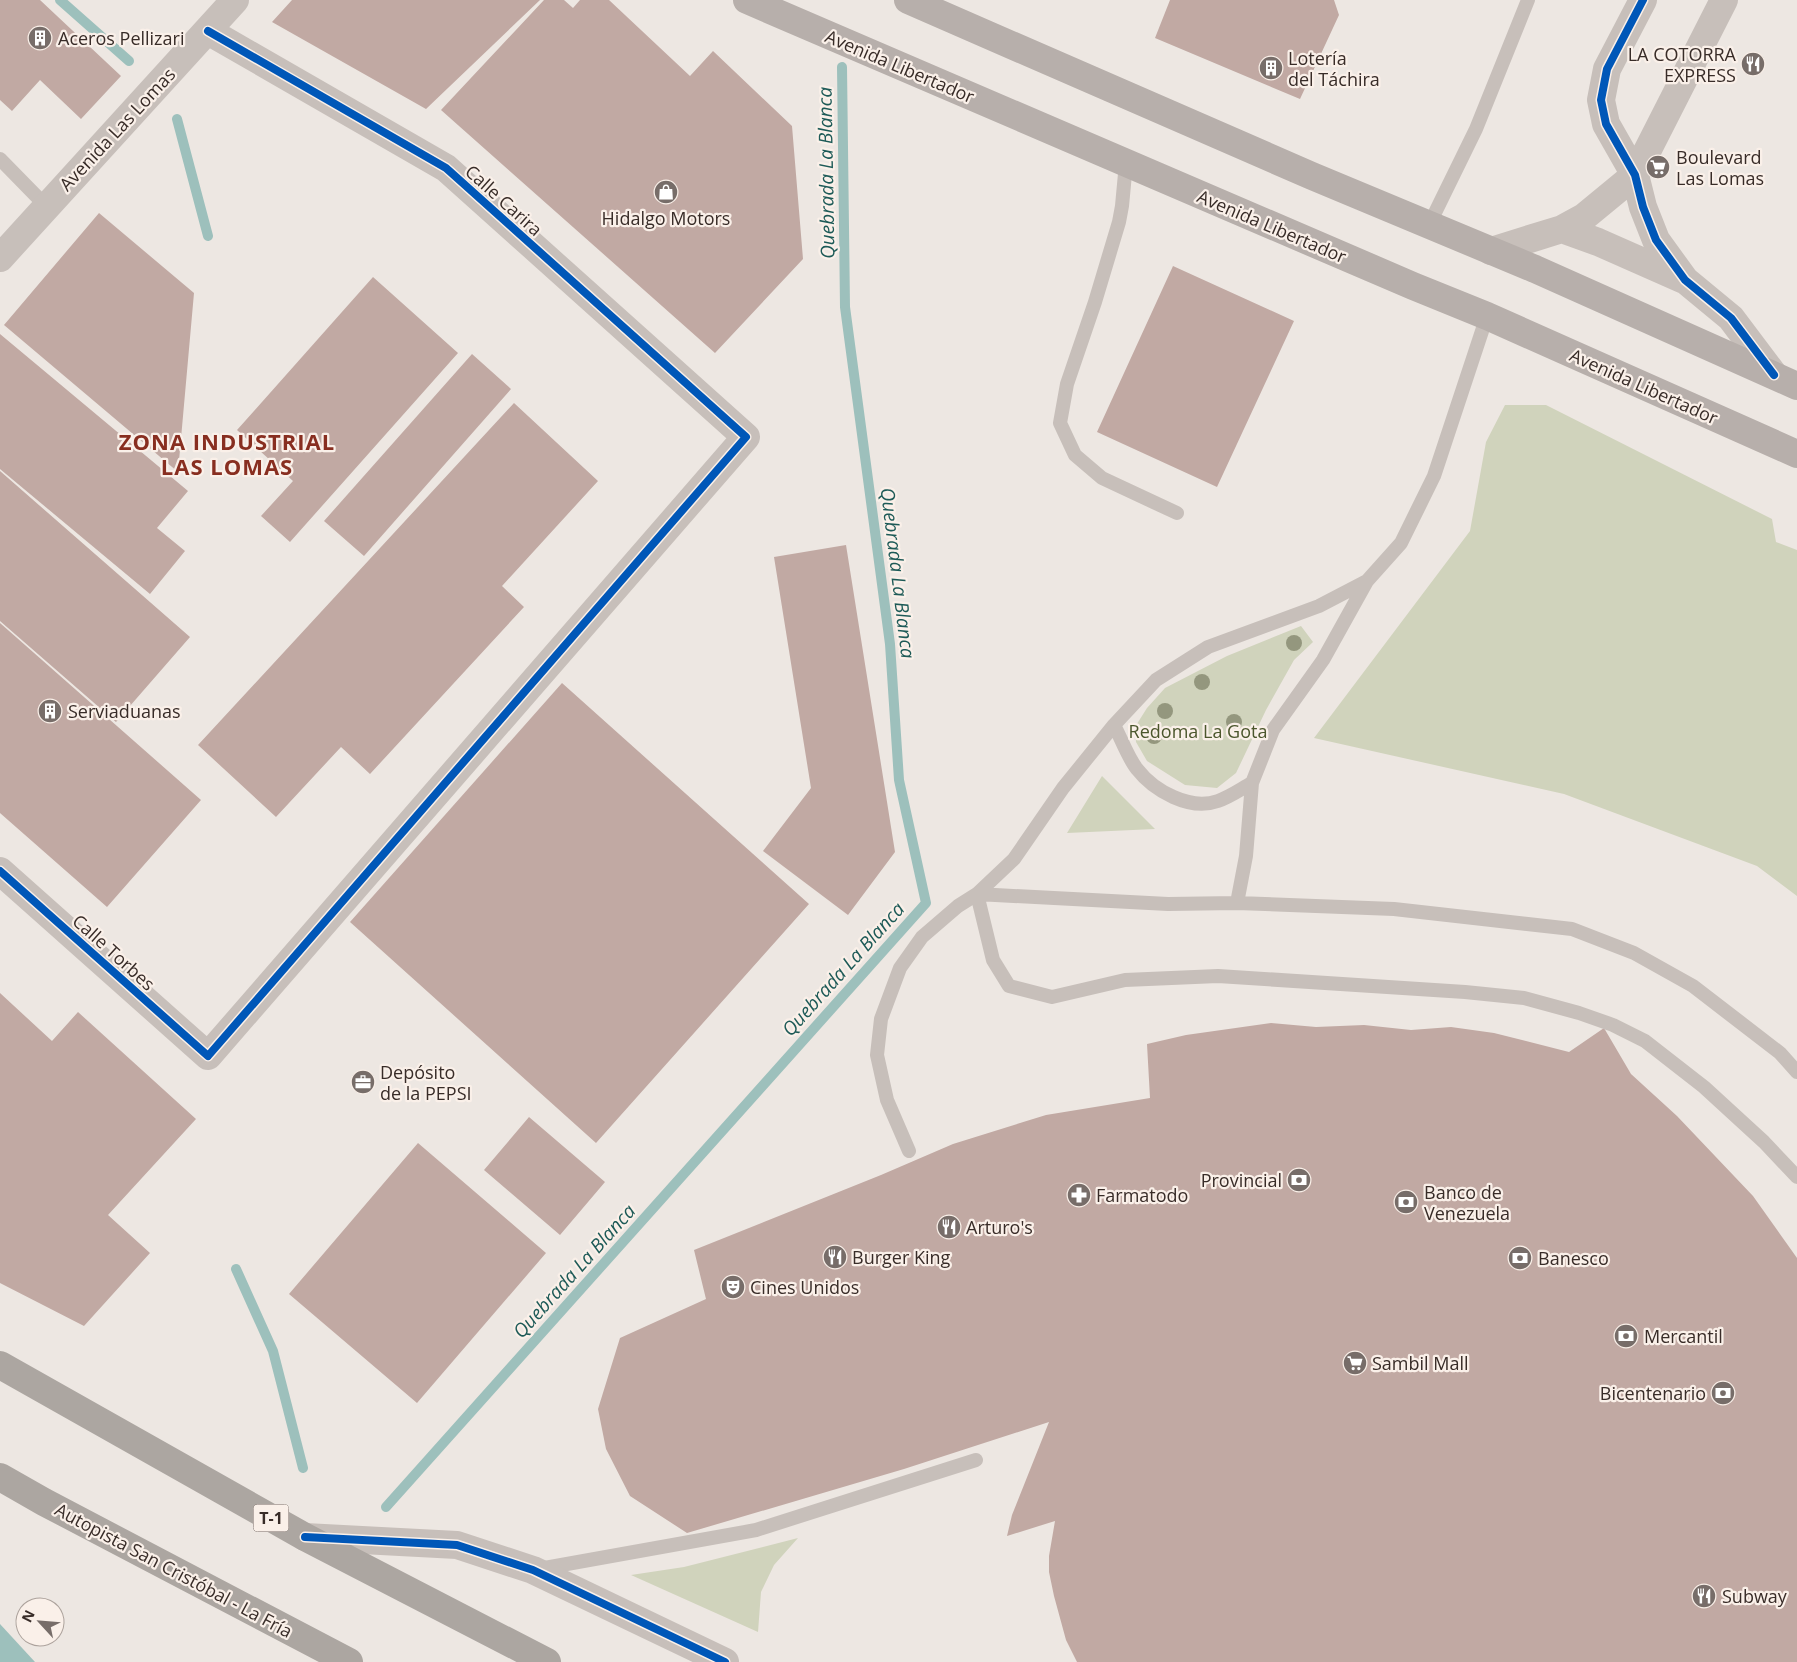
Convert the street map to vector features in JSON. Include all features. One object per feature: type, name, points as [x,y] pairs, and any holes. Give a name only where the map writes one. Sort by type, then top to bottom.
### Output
[{"type":"highway","points":[[0,1356],[24,1378]]},
{"type":"highway","name":"T-1","points":[[0,1365],[305,1537],[547,1662]]},
{"type":"highway","name":"Autopista San Cristóbal - La Fría","points":[[0,1477],[349,1662]]},
{"type":"main road","name":"Avenida Libertador","points":[[747,0],[1412,286],[1487,316],[1797,454]]},
{"type":"main road","points":[[908,0],[1786,380]]},
{"type":"street","name":"Avenida Las Lomas","points":[[0,258],[235,0]]},
{"type":"street","points":[[1644,0],[1607,69],[1601,100],[1606,124],[1634,175],[1643,207],[1656,240],[1686,280],[1731,318],[1786,380]]},
{"type":"street","points":[[1491,251],[1562,229],[1584,217],[1634,175],[1724,0]]},
{"type":"street","name":"Calle Carira","points":[[208,31],[446,168],[746,437],[208,1056]]},
{"type":"street","points":[[1562,229],[1598,242],[1686,280]]},
{"type":"street","name":"Calle Torbes","points":[[0,871],[208,1056]]},
{"type":"street","points":[[305,1537],[458,1545],[533,1570],[725,1662]]},
{"type":"lane","points":[[1430,225],[1476,129],[1528,0]]},
{"type":"lane","points":[[0,160],[46,206]]},
{"type":"lane","points":[[1126,163],[1119,222],[1095,302],[1067,384],[1060,423],[1075,455],[1102,478],[1177,513]]},
{"type":"lane","points":[[1237,903],[1246,856],[1252,783],[1273,730],[1324,660],[1367,580],[1402,543],[1434,476],[1487,316]]},
{"type":"lane","points":[[909,1151],[887,1100],[877,1055],[881,1019],[900,968],[922,937],[958,906],[977,894],[1014,859],[1062,788],[1114,725],[1156,680],[1208,648],[1319,606],[1367,580]]},
{"type":"lane","points":[[1114,725],[1136,769],[1158,788],[1175,797],[1194,804],[1217,802],[1252,783]]},
{"type":"lane","points":[[977,894],[1168,904],[1237,903],[1394,909],[1572,930],[1634,953],[1693,986],[1780,1052],[1797,1072]]},
{"type":"lane","points":[[977,894],[993,960],[1009,986],[1052,997],[1125,980],[1218,976],[1465,992],[1524,998],[1613,1024],[1645,1041],[1704,1087],[1764,1142],[1797,1177]]},
{"type":"lane","points":[[533,1570],[756,1530],[976,1460]]},
{"type":"green space","points":[[1505,405],[1546,405],[1772,519],[1776,542],[1797,550],[1797,896],[1757,866],[1564,794],[1314,738],[1470,531],[1486,442]]},
{"type":"green space","name":"Redoma La Gota","points":[[1301,626],[1313,642],[1294,660],[1266,710],[1236,773],[1217,788],[1185,785],[1147,761],[1136,742],[1135,727],[1147,708],[1165,688],[1227,656]]},
{"type":"green space","points":[[1102,776],[1155,829],[1067,833]]},
{"type":"green space","points":[[798,1538],[774,1565],[761,1592],[758,1632],[631,1575],[684,1567]]},
{"type":"water","points":[[0,1624],[15,1640],[15,1647],[21,1647],[35,1662],[0,1662]]},
{"type":"building","name":"Aceros Pellizari","points":[[0,0],[40,0],[121,76],[81,119],[40,80],[12,111],[0,100]]},
{"type":"building","points":[[292,0],[540,0],[426,109],[272,22]]},
{"type":"building","name":"Hidalgo Motors","points":[[544,0],[564,0],[573,8],[580,0],[609,0],[690,76],[713,51],[792,126],[803,259],[715,353],[441,110]]},
{"type":"building","name":"Lotería del Táchira","points":[[1170,0],[1334,0],[1339,15],[1300,99],[1155,38]]},
{"type":"building","points":[[99,213],[194,293],[178,472],[4,325]]},
{"type":"building","points":[[1173,266],[1294,321],[1217,487],[1097,432]]},
{"type":"building","points":[[373,277],[458,353],[290,542],[261,516],[293,481],[237,430]]},
{"type":"building","points":[[0,334],[188,491],[157,528],[185,551],[150,594],[0,469]]},
{"type":"building","points":[[472,354],[511,389],[364,556],[324,521]]},
{"type":"building","points":[[514,403],[598,481],[502,586],[524,607],[370,774],[341,747],[276,817],[198,745]]},
{"type":"building","points":[[0,471],[190,637],[116,722],[0,621]]},
{"type":"building","points":[[846,545],[895,852],[848,915],[763,851],[811,788],[774,557]]},
{"type":"building","name":"Serviaduanas","points":[[0,623],[201,800],[107,907],[0,813]]},
{"type":"building","points":[[562,683],[809,904],[596,1143],[350,922]]},
{"type":"building","points":[[0,993],[52,1041],[78,1012],[196,1119],[108,1215],[150,1253],[84,1326],[0,1283]]},
{"type":"building","points":[[1271,1023],[1316,1027],[1364,1025],[1411,1030],[1451,1027],[1494,1033],[1569,1052],[1604,1028],[1631,1074],[1677,1116],[1753,1196],[1797,1258],[1797,1662],[1077,1662],[1066,1640],[1049,1572],[1049,1556],[1055,1521],[1007,1536],[1012,1515],[1049,1422],[904,1469],[687,1533],[630,1496],[606,1449],[598,1409],[620,1338],[706,1299],[694,1250],[953,1144],[1046,1115],[1150,1098],[1147,1044],[1186,1035]]},
{"type":"building","points":[[529,1117],[605,1182],[560,1235],[484,1170]]},
{"type":"building","points":[[418,1143],[546,1253],[417,1403],[289,1294]]},
{"type":"waterway","points":[[60,0],[129,61]]},
{"type":"waterway","name":"Quebrada La Blanca","points":[[386,1507],[926,903],[899,780],[890,644],[845,307],[842,67]]},
{"type":"waterway","points":[[177,119],[208,236]]},
{"type":"waterway","points":[[236,1269],[273,1351],[303,1468]]},
{"type":"cycle path","points":[[1643,0],[1607,69],[1601,100],[1606,124],[1635,175],[1643,207],[1656,240],[1685,280],[1731,318],[1774,375]]},
{"type":"cycle path","points":[[0,871],[208,1056],[746,437],[446,168],[208,31]]},
{"type":"cycle path","points":[[305,1537],[457,1545],[533,1570],[725,1662]]},
{"type":"place","name":"Aceros Pellizari","points":[[40,38]]},
{"type":"place","name":"LA COTORRA EXPRESS","points":[[1753,64]]},
{"type":"place","name":"Lotería del Táchira","points":[[1271,68]]},
{"type":"place","name":"Boulevard Las Lomas","points":[[1658,167]]},
{"type":"place","name":"Hidalgo Motors","points":[[666,192]]},
{"type":"place","name":"Serviaduanas","points":[[50,711]]},
{"type":"place","name":"Depósito de la PEPSI","points":[[363,1082]]},
{"type":"place","name":"Provincial","points":[[1299,1180]]},
{"type":"place","name":"Farmatodo","points":[[1079,1195]]},
{"type":"place","name":"Banco de Venezuela","points":[[1406,1202]]},
{"type":"place","name":"Arturo's","points":[[949,1227]]},
{"type":"place","name":"Burger King","points":[[835,1257]]},
{"type":"place","name":"Banesco","points":[[1520,1258]]},
{"type":"place","name":"Cines Unidos","points":[[733,1287]]},
{"type":"place","name":"Mercantil","points":[[1626,1336]]},
{"type":"place","name":"Sambil Mall","points":[[1355,1363]]},
{"type":"place","name":"Bicentenario","points":[[1723,1393]]},
{"type":"place","name":"Subway","points":[[1704,1596]]},
{"type":"district","name":"ZONA INDUSTRIAL LAS LOMAS","points":[[227,454]]}]
